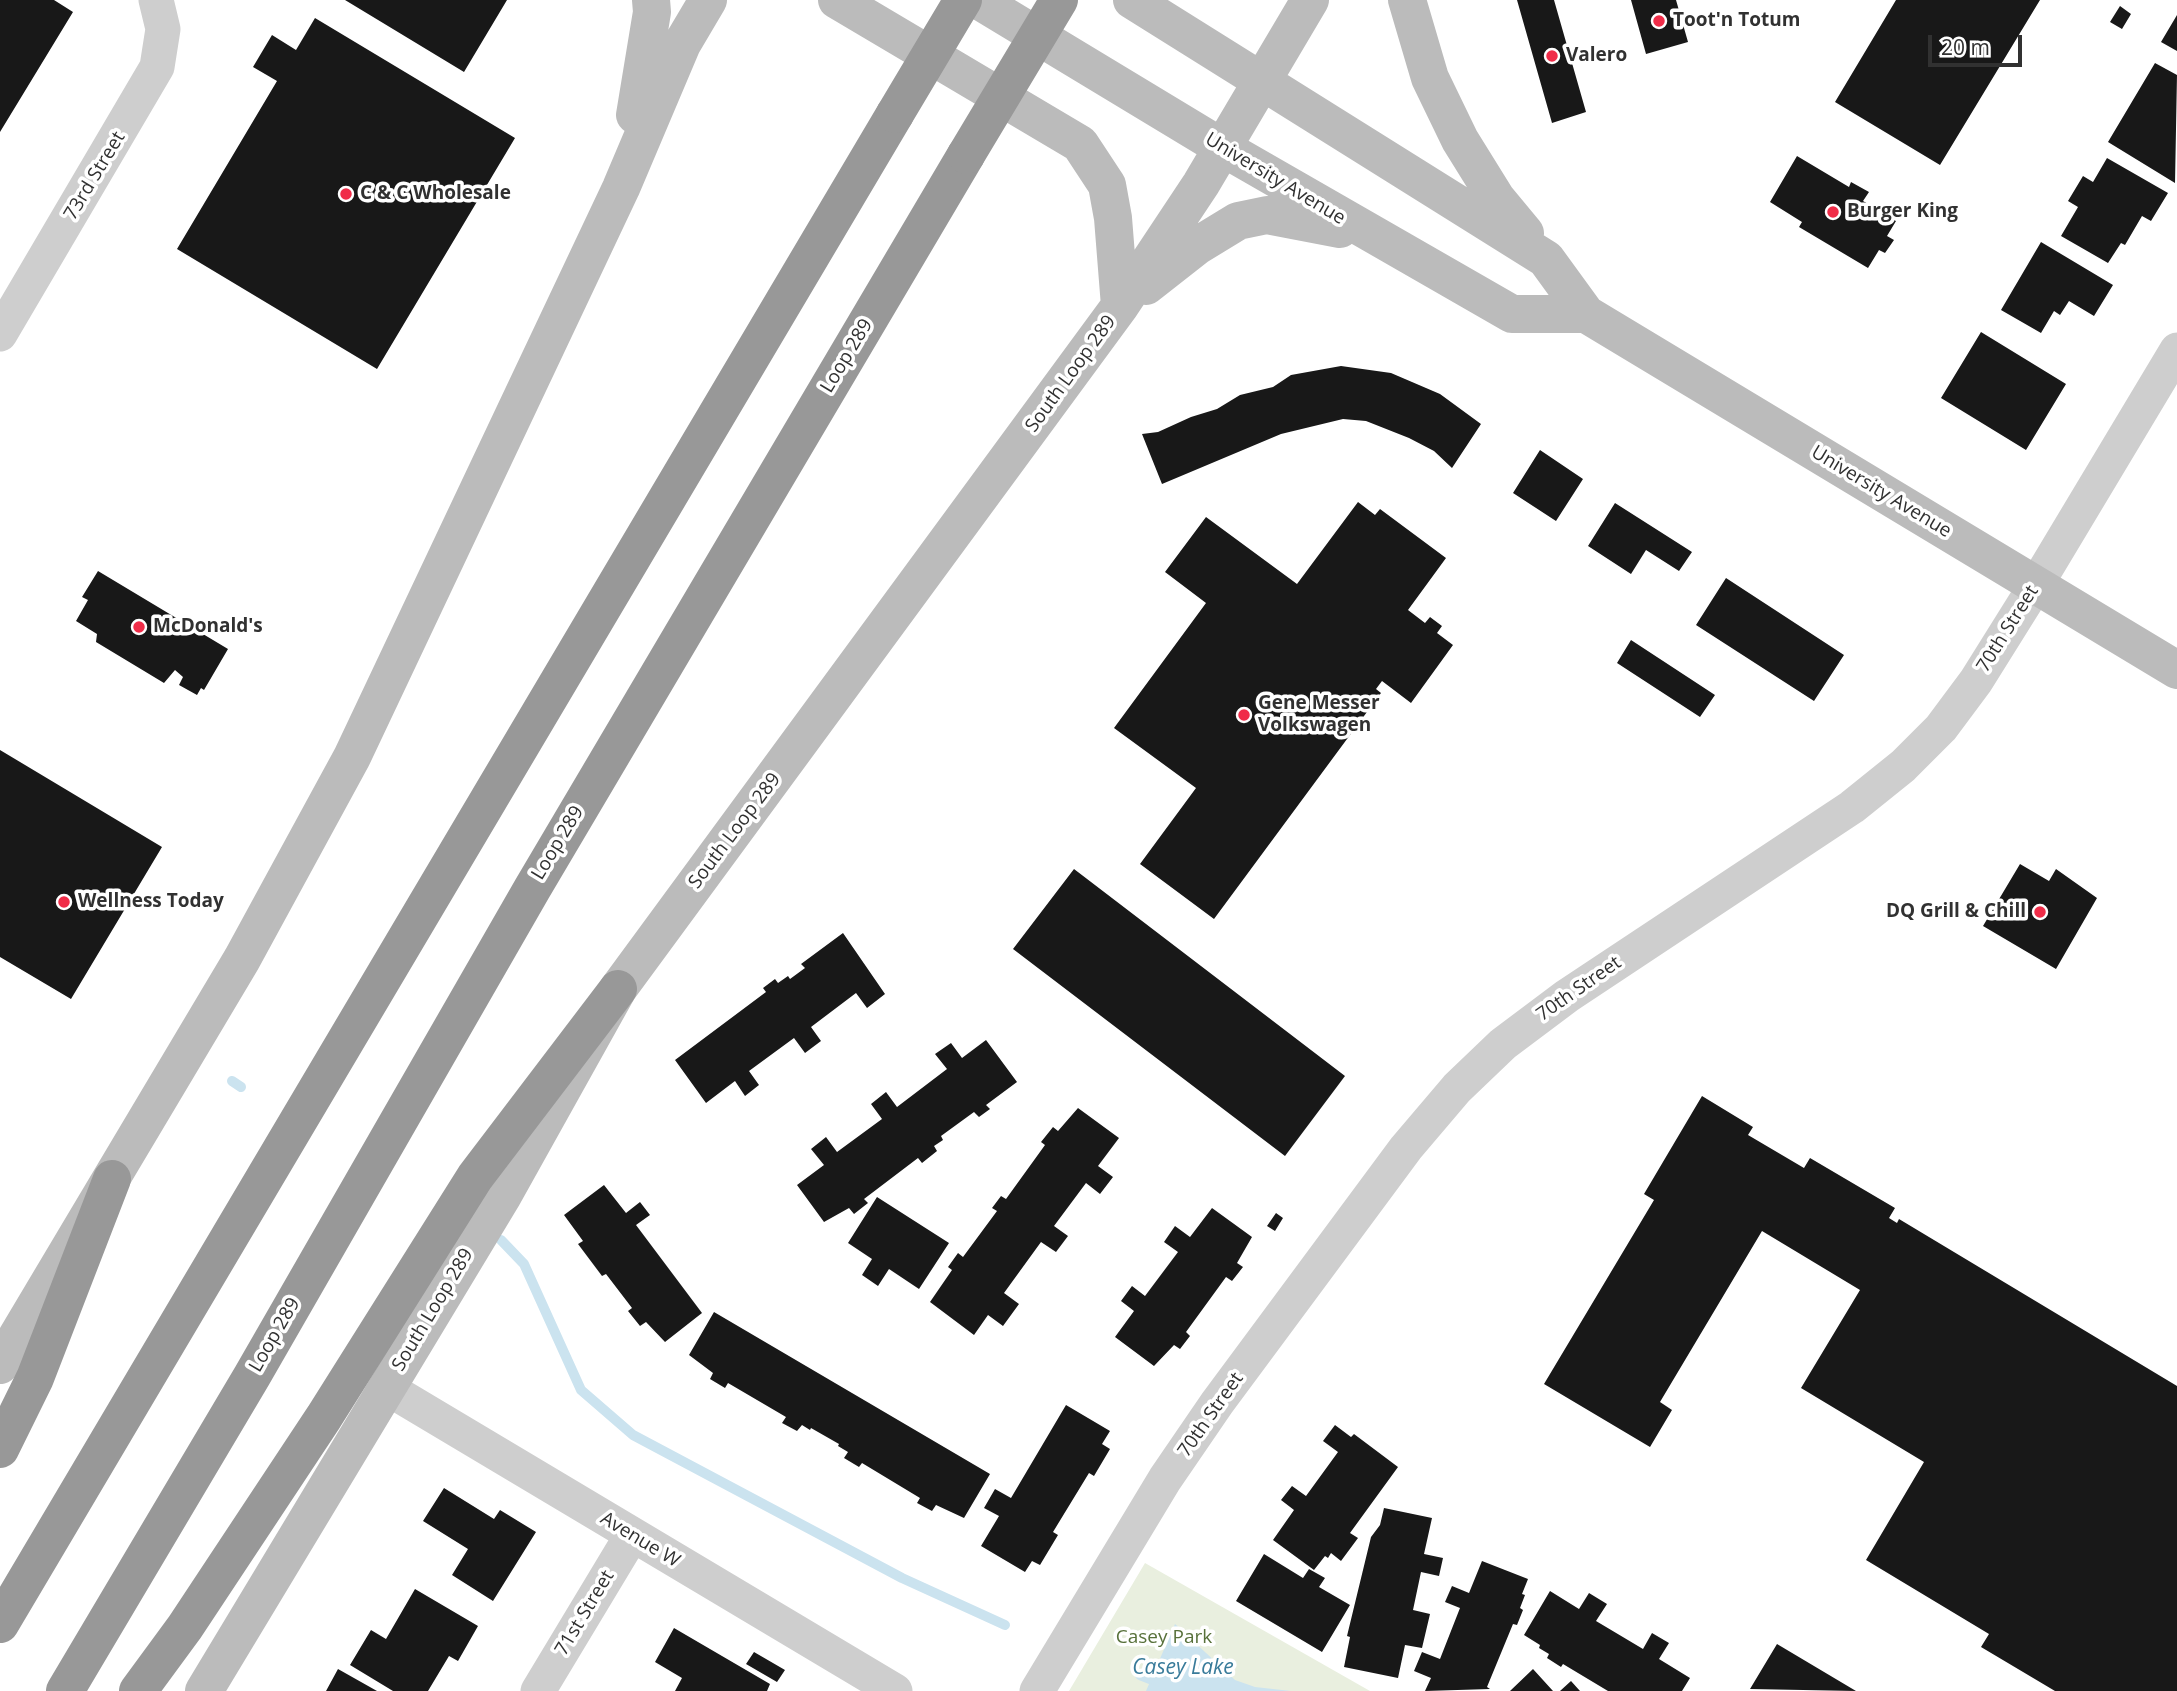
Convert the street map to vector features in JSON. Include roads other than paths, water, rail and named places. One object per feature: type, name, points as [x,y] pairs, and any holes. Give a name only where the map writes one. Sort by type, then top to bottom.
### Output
[{"type":"highway","points":[[0,1624],[963,0]]},
{"type":"highway","name":"Loop 289","points":[[65,1691],[252,1376],[532,888],[1059,0]]},
{"type":"highway","points":[[138,1691],[185,1627],[324,1417],[475,1177],[618,989]]},
{"type":"highway","points":[[0,1449],[35,1378],[112,1179]]},
{"type":"main road","points":[[621,188],[643,70],[651,0]]},
{"type":"main road","points":[[0,1365],[242,959],[352,757],[621,188],[682,44],[708,0]]},
{"type":"main road","points":[[682,44],[727,0]]},
{"type":"main road","points":[[836,0],[1080,144],[1107,185],[1113,218],[1120,306]]},
{"type":"main road","name":"University Avenue","points":[[978,0],[1223,148],[1511,314],[1586,314]]},
{"type":"main road","name":"University Avenue","points":[[1132,0],[1264,80],[1546,259],[1586,314],[2177,670]]},
{"type":"main road","name":"South Loop 289","points":[[204,1691],[502,1197],[618,989],[1120,306],[1223,148],[1310,0]]},
{"type":"main road","points":[[1407,0],[1430,78],[1460,140],[1496,198],[1546,259]]},
{"type":"main road","points":[[1120,306],[1197,246],[1238,221],[1267,215],[1376,238]]},
{"type":"street","name":"73rd Street","points":[[0,334],[146,89],[162,47],[158,5]]},
{"type":"street","name":"70th Street","points":[[1037,1691],[1166,1479],[1217,1404],[1406,1148],[1457,1088],[1503,1044],[1567,996],[1852,807],[1903,766],[1941,728],[1976,681],[2036,585],[2177,350]]},
{"type":"street","name":"Avenue W","points":[[387,1388],[895,1691]]},
{"type":"street","name":"71st Street","points":[[538,1691],[632,1535]]},
{"type":"water","name":"Casey Lake","points":[[1175,1624],[1235,1680],[1255,1687],[1291,1691],[1146,1691]]},
{"type":"waterway","points":[[232,1081],[241,1087]]},
{"type":"waterway","points":[[501,1240],[524,1264],[581,1390],[633,1435],[902,1578],[1005,1625]]},
{"type":"waterway","points":[[1140,1675],[1150,1679]]},
{"type":"place","name":"Toot'n Totum","points":[[1659,21]]},
{"type":"place","name":"Valero","points":[[1552,56]]},
{"type":"place","name":"C & C Wholesale","points":[[346,194]]},
{"type":"place","name":"Burger King","points":[[1833,212]]},
{"type":"place","name":"McDonald's","points":[[139,627]]},
{"type":"place","name":"Gene Messer Volkswagen","points":[[1244,715]]},
{"type":"place","name":"Wellness Today","points":[[64,902]]},
{"type":"place","name":"DQ Grill & Chill","points":[[2040,912]]},
{"type":"park label","name":"Casey Park","points":[[1164,1638]]}]
